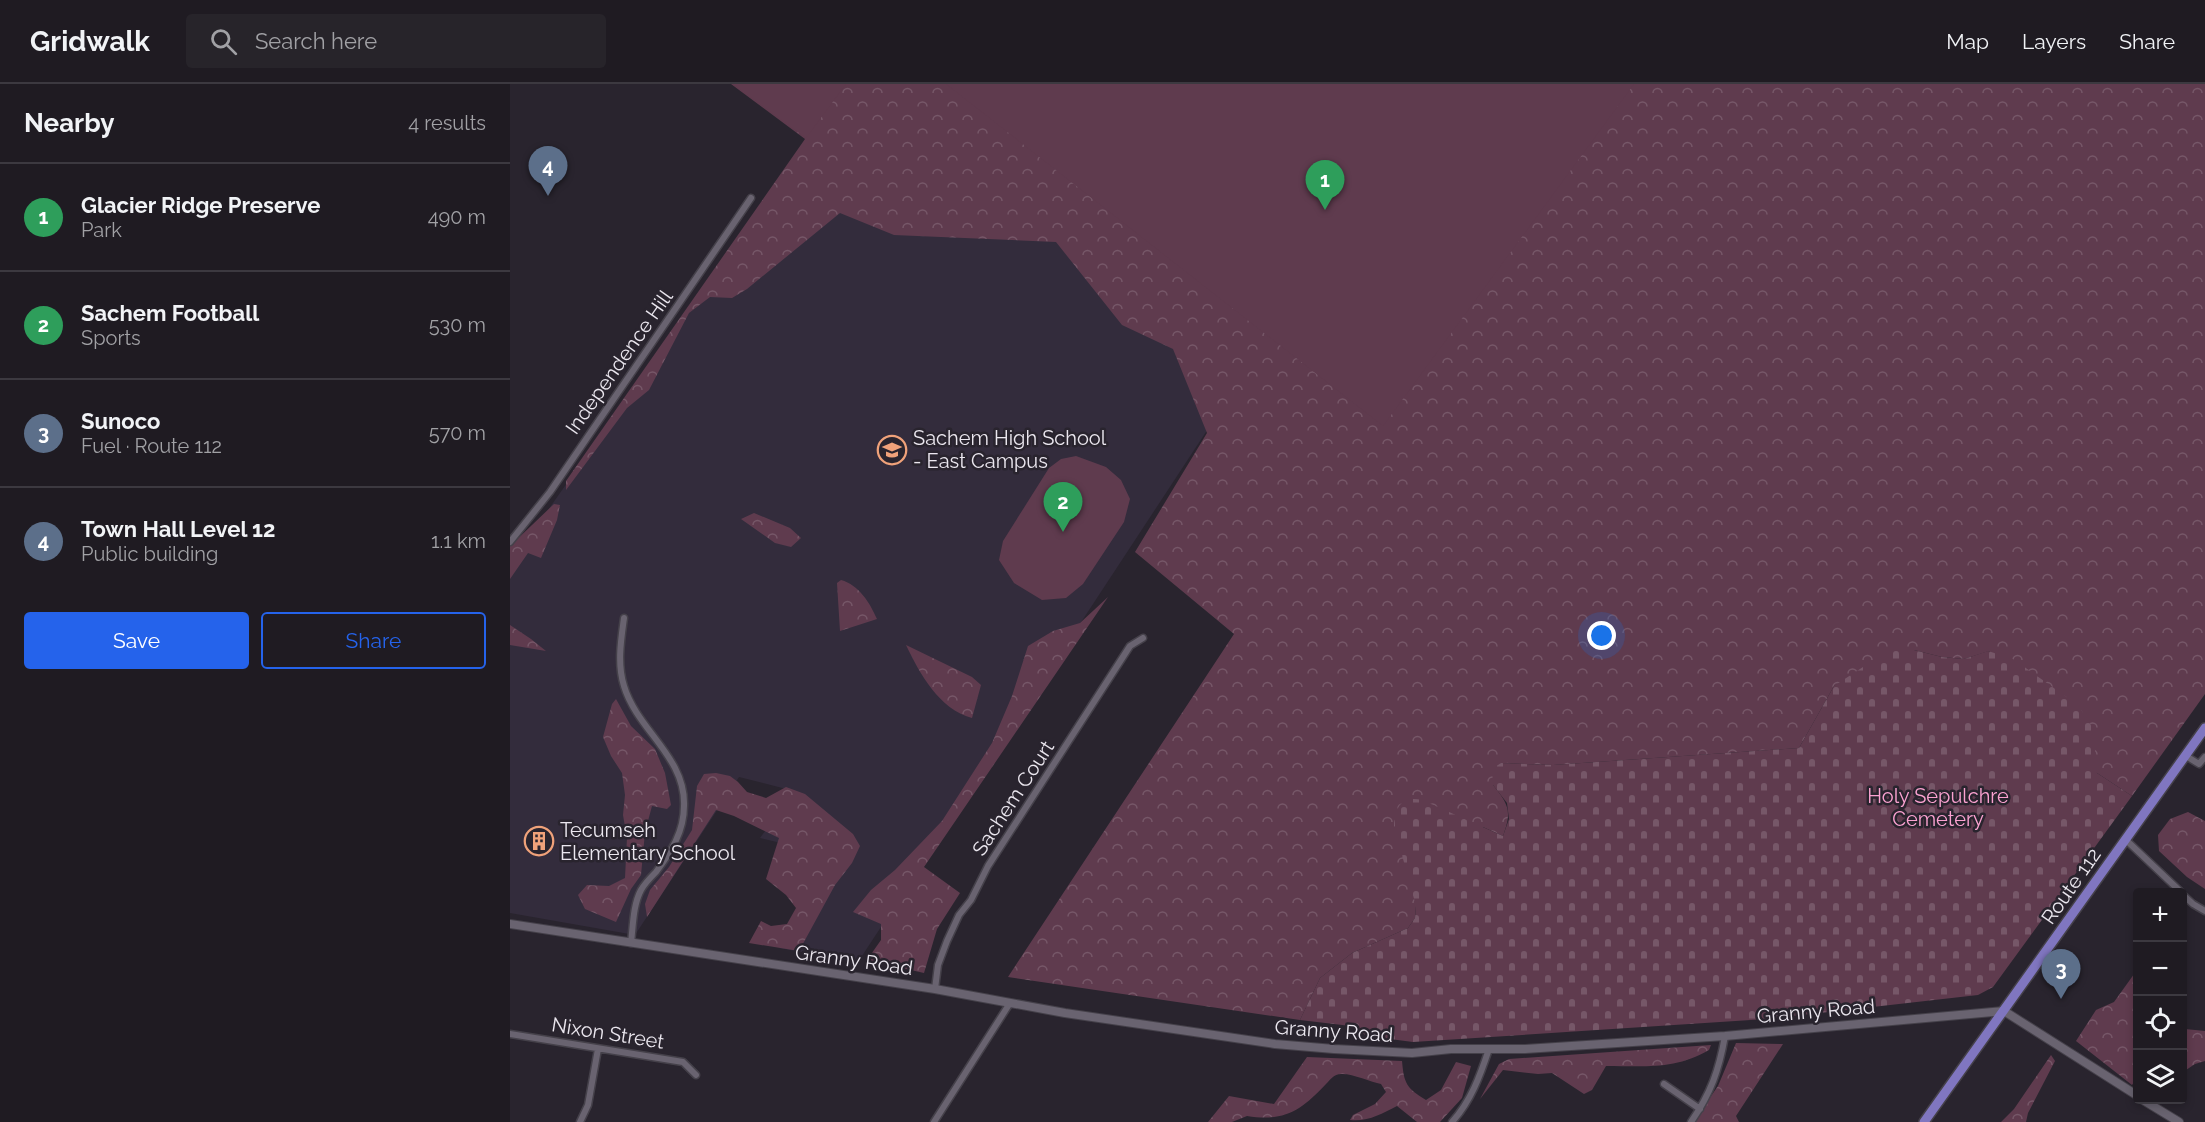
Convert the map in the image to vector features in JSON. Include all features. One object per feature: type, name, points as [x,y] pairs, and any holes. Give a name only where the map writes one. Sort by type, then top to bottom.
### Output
[{"type":"main road","name":"Route 112","points":[[1924,1122],[2205,728]]},
{"type":"street","name":"Independence Hill","points":[[510,542],[550,492],[751,198]]},
{"type":"street","points":[[624,618],[620,653],[624,686],[640,718],[668,753],[681,778],[684,806],[679,837],[665,860],[641,890],[634,915],[631,943]]},
{"type":"street","name":"Sachem Court","points":[[935,989],[938,965],[947,941],[959,915],[971,900],[988,866],[1130,646],[1143,638]]},
{"type":"street","points":[[2186,756],[2199,764],[2205,757]]},
{"type":"street","points":[[2126,840],[2177,888]]},
{"type":"street","points":[[2187,898],[2205,911]]},
{"type":"street","name":"Granny Road","points":[[510,924],[935,989],[1065,1013],[1275,1044],[1412,1053],[1451,1049],[1525,1049],[1725,1036],[2004,1011]]},
{"type":"street","points":[[934,1122],[1010,1003]]},
{"type":"street","points":[[2004,1011],[2133,1093]]},
{"type":"street","name":"Nixon Street","points":[[510,1034],[683,1062],[696,1075]]},
{"type":"street","points":[[1691,1122],[1713,1086],[1725,1036]]},
{"type":"street","points":[[580,1122],[588,1105],[598,1049]]},
{"type":"street","points":[[1452,1122],[1476,1085],[1489,1049]]},
{"type":"street","points":[[1664,1084],[1700,1109]]},
{"type":"street","points":[[2150,1104],[2179,1122]]},
{"type":"shaded area","name":"Sachem High School - East Campus","points":[[848,84],[1269,336],[858,962],[779,948],[836,856],[760,838],[794,791],[739,777],[635,935],[510,913],[510,564]]},
{"type":"green space","points":[[731,84],[2205,84],[2205,694],[2132,796],[2097,773],[1989,651],[1964,659],[1942,657],[1914,650],[1834,686],[1799,748],[1553,765],[1501,763],[1493,785],[1506,803],[1508,814],[1503,836],[1483,827],[1416,906],[1415,918],[1408,928],[1352,953],[1320,978],[1300,1020],[1008,977],[1234,634],[1135,552],[1207,433],[1173,349],[1122,325],[1056,242],[894,235],[840,213],[747,289],[732,298],[710,297],[689,313],[649,390],[627,408],[566,490],[566,481],[805,139]]},
{"type":"green space","points":[[732,84],[846,84],[806,138]]},
{"type":"green space","points":[[946,84],[1634,84],[1383,426]]},
{"type":"green space","points":[[1076,456],[1106,467],[1121,480],[1130,499],[1124,522],[1083,584],[1066,598],[1042,600],[1014,583],[999,560],[1003,541],[1049,468],[1061,459]]},
{"type":"green space","points":[[554,504],[560,505],[557,520],[541,558],[528,553],[510,579],[510,546]]},
{"type":"green space","points":[[754,513],[790,528],[801,538],[791,547],[775,543],[741,519]]},
{"type":"green space","points":[[841,580],[853,586],[863,595],[877,619],[840,631],[837,583]]},
{"type":"green space","points":[[1108,597],[924,867],[960,893],[937,929],[924,973],[867,960],[881,940],[881,924],[853,912],[871,890],[895,870],[942,821],[992,743],[1012,696],[1028,646],[1053,631],[1080,623]]},
{"type":"green space","points":[[510,625],[531,639],[546,651],[510,645]]},
{"type":"green space","points":[[906,645],[972,677],[981,685],[972,718],[960,713],[940,699],[924,678]]},
{"type":"green space","name":"Holy Sepulchre Cemetery","points":[[1889,650],[1914,650],[1942,657],[1964,659],[1988,651],[2013,659],[2078,705],[2093,728],[2097,773],[2132,796],[1993,987],[1978,995],[1766,1019],[1413,1042],[1367,1036],[1351,1026],[1300,1020],[1320,978],[1352,953],[1408,928],[1415,918],[1416,906],[1394,826],[1398,809],[1404,801],[1422,800],[1503,836],[1509,819],[1507,803],[1493,785],[1492,769],[1501,763],[1553,765],[1799,748],[1834,686]]},
{"type":"green space","points":[[616,699],[631,726],[655,749],[665,773],[671,805],[667,809],[652,806],[645,832],[641,875],[631,889],[616,922],[585,909],[578,895],[587,885],[609,886],[625,878],[627,838],[623,815],[625,795],[622,773],[603,737],[612,704]]},
{"type":"green space","points":[[716,773],[730,776],[747,792],[766,798],[786,787],[805,794],[853,834],[860,846],[852,863],[835,885],[799,951],[749,943],[761,921],[771,926],[787,924],[796,908],[786,895],[766,879],[779,838],[734,816],[716,810],[647,917],[645,904],[650,890],[669,867],[692,830],[697,786],[704,774]]},
{"type":"green space","points":[[2188,812],[2205,821],[2205,889],[2187,877],[2159,851],[2158,835],[2170,819]]},
{"type":"green space","points":[[2133,976],[2132,1085],[2076,1041],[2096,1010],[2114,1002]]},
{"type":"green space","points":[[2187,1029],[2205,1031],[2205,1061],[2187,1069]]},
{"type":"green space","points":[[1736,1043],[1783,1044],[1736,1116],[1739,1122],[1693,1122],[1718,1086]]},
{"type":"green space","points":[[1711,1045],[1709,1050],[1671,1064],[1606,1066],[1592,1090],[1584,1094],[1552,1073],[1538,1074],[1503,1070],[1480,1099],[1499,1064],[1509,1059]]},
{"type":"green space","points":[[2051,1055],[2055,1061],[2028,1113],[2026,1122],[2001,1122],[2014,1109]]},
{"type":"green space","points":[[1307,1057],[1402,1061],[1407,1084],[1426,1100],[1441,1090],[1456,1062],[1471,1066],[1462,1098],[1440,1122],[1417,1122],[1397,1106],[1369,1119],[1350,1120],[1353,1115],[1375,1104],[1386,1092],[1381,1084],[1341,1074],[1332,1078],[1309,1101],[1292,1112],[1272,1117],[1247,1116],[1232,1122],[1208,1122],[1229,1096],[1274,1104]]},
{"type":"place","name":"Town Hall Level 12","points":[[548,196]]},
{"type":"place","name":"Glacier Ridge Preserve","points":[[1325,210]]},
{"type":"place","name":"Sachem High School - East Campus","points":[[892,450]]},
{"type":"place","name":"Sachem Football","points":[[1063,532]]},
{"type":"place","name":"Tecumseh Elementary School","points":[[539,841]]},
{"type":"place","name":"Sunoco","points":[[2061,999]]}]
